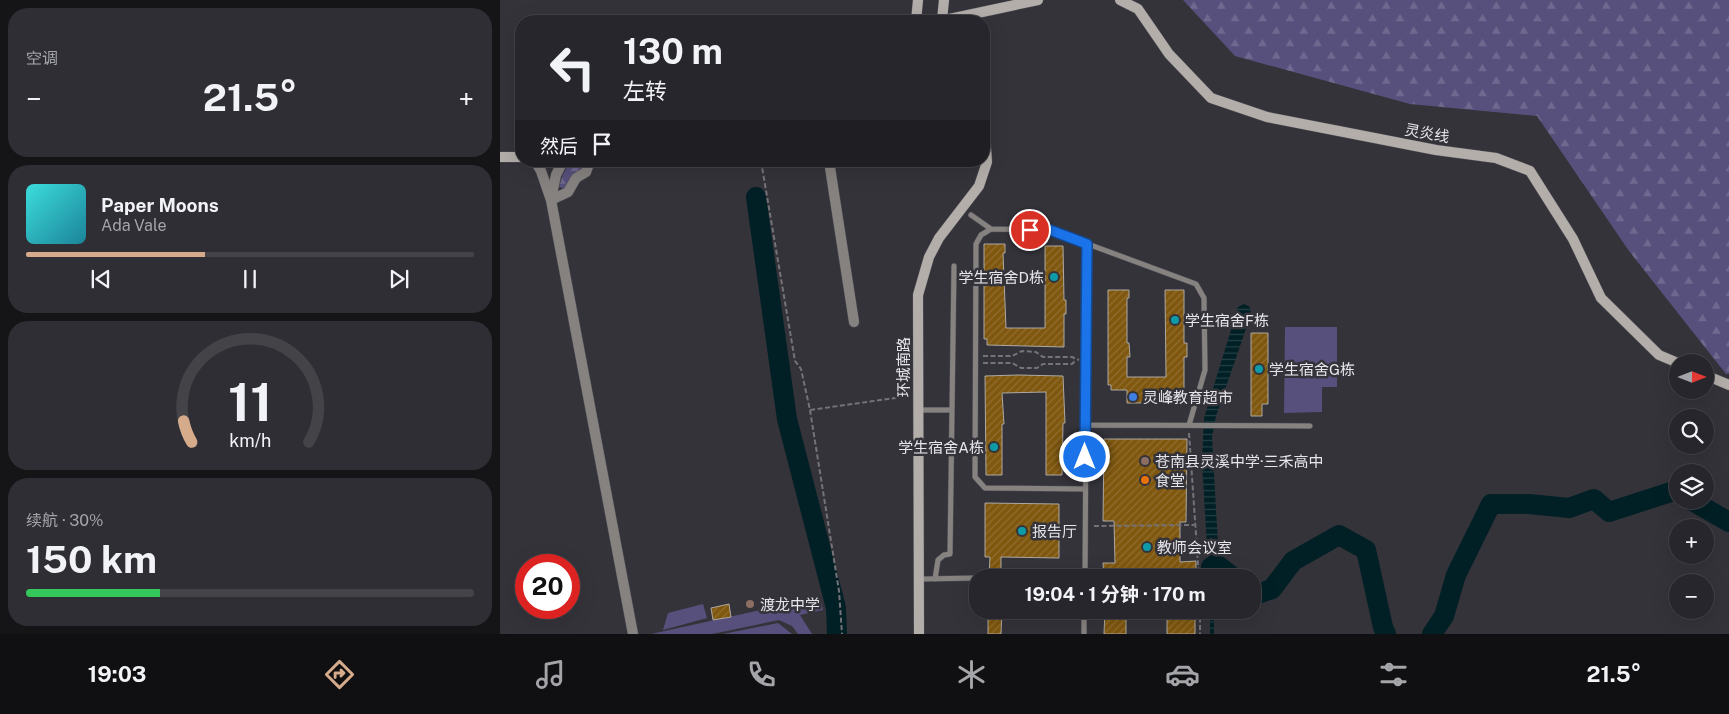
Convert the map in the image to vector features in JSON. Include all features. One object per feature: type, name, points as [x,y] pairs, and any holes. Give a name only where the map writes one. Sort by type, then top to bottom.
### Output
[{"type":"street","points":[[917,15],[918,0]]},
{"type":"street","points":[[942,15],[944,0]]},
{"type":"street","points":[[986,15],[1038,0]]},
{"type":"street","name":"灵炎线","points":[[1120,0],[1138,9],[1169,54],[1211,98],[1267,117],[1436,150],[1496,158],[1530,171],[1573,239],[1601,298],[1659,355],[1669,359]]},
{"type":"street","points":[[500,157],[515,157]]},
{"type":"street","points":[[539,167],[551,200],[633,634]]},
{"type":"street","points":[[551,200],[556,175],[560,167]]},
{"type":"street","points":[[551,200],[568,192],[576,178],[586,172],[588,167]]},
{"type":"street","points":[[830,167],[854,322]]},
{"type":"street","name":"环城南路","points":[[919,634],[918,295],[929,257],[939,238],[980,186],[986,167]]},
{"type":"street","points":[[1714,379],[1729,385]]},
{"type":"lane","points":[[970,215],[991,229]]},
{"type":"lane","points":[[1085,489],[985,488],[980,484],[974,472],[976,244],[981,235],[991,229],[1050,230],[1200,287],[1204,298],[1205,370],[1189,426]]},
{"type":"lane","points":[[1085,569],[1087,244]]},
{"type":"lane","points":[[935,579],[938,560],[944,555],[950,554],[954,266]]},
{"type":"lane","points":[[918,410],[951,410]]},
{"type":"lane","points":[[1086,425],[1310,426]]},
{"type":"lane","points":[[919,579],[969,578]]},
{"type":"lane","points":[[1084,619],[1084,634]]},
{"type":"path","points":[[762,167],[795,361],[800,369],[810,410],[839,591],[842,634]]},
{"type":"path","points":[[975,356],[1012,356],[1022,351],[1036,352],[1043,357],[1072,357],[1076,360],[1086,360]]},
{"type":"path","points":[[1012,356],[1012,363]]},
{"type":"path","points":[[1043,357],[1043,364]]},
{"type":"path","points":[[975,363],[1012,363],[1021,368],[1037,368],[1043,364],[1072,364],[1076,360]]},
{"type":"path","points":[[810,410],[918,395]]},
{"type":"path","points":[[1189,426],[1194,525],[1199,569]]},
{"type":"path","points":[[1085,526],[1194,525]]},
{"type":"path","points":[[1200,619],[1200,634]]},
{"type":"green space","points":[[1183,0],[1729,0],[1729,374],[1726,374],[1714,359],[1714,354],[1710,354],[1629,251],[1537,116],[1410,104],[1235,56]]},
{"type":"green space","points":[[567,167],[586,167],[565,189],[559,187]]},
{"type":"green space","points":[[1285,327],[1337,327],[1337,387],[1322,387],[1322,412],[1284,413]]},
{"type":"green space","points":[[820,597],[823,610],[800,615],[812,634],[798,634],[792,626],[779,620],[712,634],[651,634]]},
{"type":"green space","points":[[703,604],[707,618],[663,630],[668,613]]},
{"type":"green space","points":[[778,623],[792,634],[723,634]]},
{"type":"water","points":[[1244,304],[1250,307],[1251,314],[1216,416],[1212,437],[1218,545],[1215,569],[1208,569],[1202,463],[1204,418],[1238,307]]},
{"type":"water","points":[[1210,619],[1214,619],[1214,634],[1210,634]]},
{"type":"building","points":[[984,244],[1005,244],[1005,253],[1003,253],[1006,328],[1045,328],[1045,246],[1063,246],[1064,300],[1066,300],[1064,347],[987,345],[987,339],[984,339]]},
{"type":"building","points":[[1108,290],[1129,290],[1129,298],[1127,298],[1127,343],[1129,343],[1130,357],[1127,357],[1127,377],[1166,377],[1165,290],[1184,290],[1184,343],[1187,343],[1187,357],[1184,357],[1184,390],[1176,390],[1176,401],[1170,401],[1170,403],[1127,403],[1127,390],[1111,390],[1111,385],[1108,385]]},
{"type":"building","name":"学生宿舍G栋","points":[[1251,333],[1268,333],[1268,404],[1262,404],[1262,416],[1251,416]]},
{"type":"building","points":[[985,376],[1063,376],[1065,423],[1063,423],[1062,475],[1046,475],[1046,392],[1002,393],[1004,424],[1002,424],[1002,475],[986,475]]},
{"type":"building","name":"食堂","points":[[1104,439],[1187,439],[1186,522],[1180,522],[1180,562],[1196,561],[1196,569],[1103,569],[1103,563],[1115,563],[1114,521],[1103,521]]},
{"type":"building","name":"报告厅","points":[[985,503],[1059,504],[1059,558],[1001,557],[1001,569],[989,569],[990,557],[985,557]]},
{"type":"building","points":[[729,604],[731,617],[713,620],[711,608]]},
{"type":"building","points":[[988,619],[1002,619],[1001,634],[988,634]]},
{"type":"building","points":[[1105,619],[1126,619],[1126,634],[1104,634]]},
{"type":"building","points":[[1167,619],[1195,619],[1195,634],[1167,634]]},
{"type":"waterway","points":[[756,197],[787,419],[836,608],[837,634]]},
{"type":"waterway","points":[[1432,634],[1444,616],[1456,575],[1491,504],[1529,504],[1569,508],[1594,499],[1609,512],[1669,493]]},
{"type":"waterway","points":[[1707,509],[1729,522]]},
{"type":"waterway","points":[[1261,593],[1272,589],[1293,561],[1339,535],[1366,550],[1386,634]]},
{"type":"waterway","points":[[1211,569],[1211,567],[1219,566],[1223,569]]},
{"type":"place","name":"学生宿舍D栋","points":[[1054,277]]},
{"type":"place","name":"学生宿舍F栋","points":[[1175,320]]},
{"type":"place","name":"学生宿舍G栋","points":[[1259,369]]},
{"type":"place","name":"灵峰教育超市","points":[[1133,397]]},
{"type":"place","name":"学生宿舍A栋","points":[[994,447]]},
{"type":"place","name":"苍南县灵溪中学·三禾高中","points":[[1145,461]]},
{"type":"place","name":"食堂","points":[[1145,480]]},
{"type":"place","name":"报告厅","points":[[1022,531]]},
{"type":"place","name":"教师会议室","points":[[1147,547]]},
{"type":"place","name":"渡龙中学","points":[[750,604]]},
{"type":"route","points":[[1030,230],[1050,230],[1087,244],[1085,457]]}]
